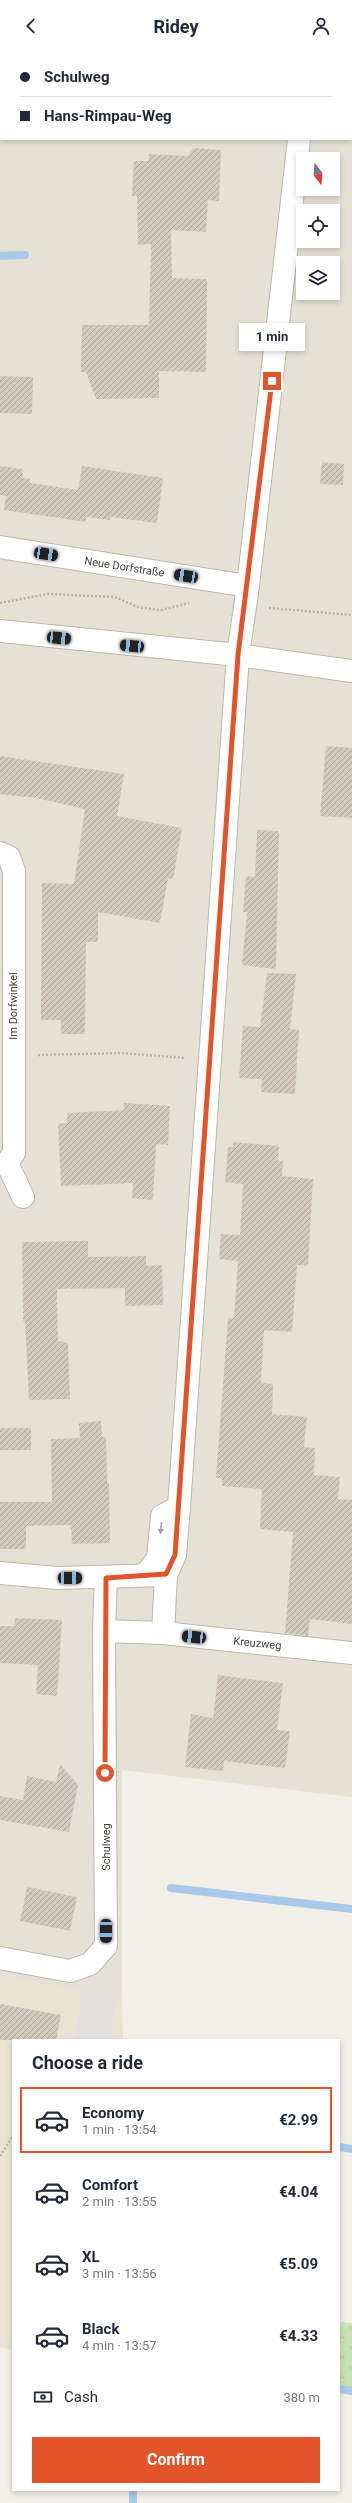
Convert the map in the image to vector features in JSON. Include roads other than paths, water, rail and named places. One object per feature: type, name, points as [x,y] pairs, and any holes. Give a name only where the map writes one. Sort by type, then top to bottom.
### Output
[{"type":"street","points":[[0,1573],[58,1578],[106,1578],[156,1574],[175,1555],[238,655],[247,596],[299,140]]},
{"type":"street","name":"Neue Dorfstraße","points":[[0,547],[247,596]]},
{"type":"street","points":[[0,631],[238,655],[352,671]]},
{"type":"street","name":"Im Dorfwinkel","points":[[0,853],[9,857],[14,871],[14,1154],[4,1163],[23,1197]]},
{"type":"street","points":[[156,1574],[162,1633]]},
{"type":"street","name":"Schulweg","points":[[0,1958],[70,1971],[90,1964],[106,1946],[104,1631],[106,1578]]},
{"type":"street","name":"Kreuzweg","points":[[104,1631],[162,1633],[352,1653]]},
{"type":"waterway","points":[[0,256],[25,255]]},
{"type":"waterway","points":[[171,1888],[352,1909]]},
{"type":"waterway","points":[[340,2147],[352,2149]]},
{"type":"waterway","points":[[340,2389],[352,2391]]},
{"type":"waterway","points":[[133,2491],[133,2503]]}]
